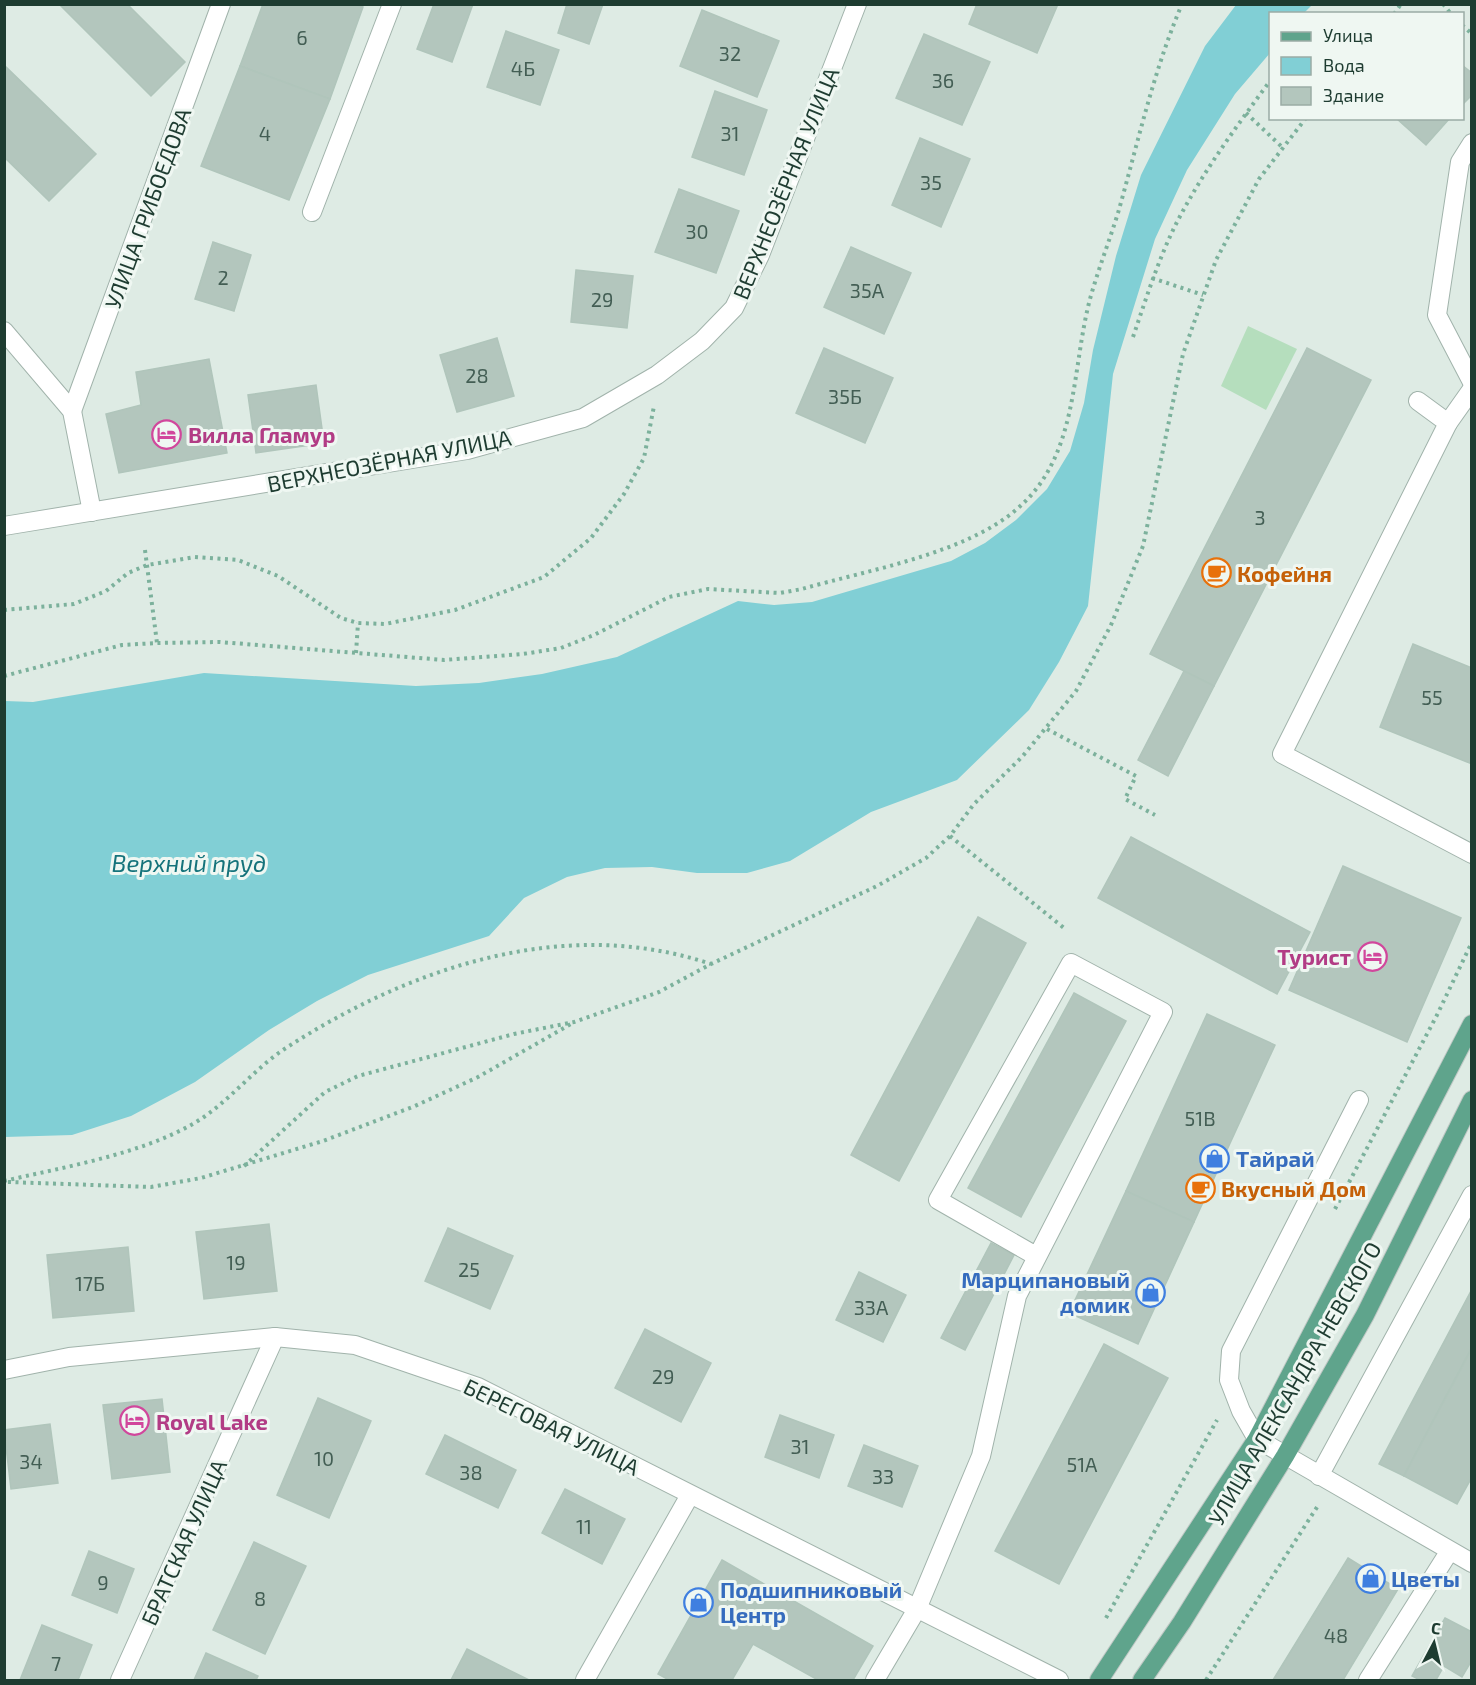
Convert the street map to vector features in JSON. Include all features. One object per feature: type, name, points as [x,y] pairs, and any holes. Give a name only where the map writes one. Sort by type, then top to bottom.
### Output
[{"type":"main road","name":"УЛИЦА АЛЕКСАНДРА НЕВСКОГО","points":[[1099,1680],[1257,1439],[1472,1024]]},
{"type":"main road","name":"УЛИЦА АЛЕКСАНДРА НЕВСКОГО","points":[[1142,1680],[1182,1622],[1286,1456],[1365,1315],[1472,1100]]},
{"type":"street","name":"УЛИЦА ГРИБОЕДОВА","points":[[72,411],[221,4]]},
{"type":"street","points":[[312,212],[392,4]]},
{"type":"street","name":"ВЕРХНЕОЗЁРНАЯ УЛИЦА","points":[[4,526],[467,450],[583,418],[657,375],[702,341],[734,308],[760,255],[857,4]]},
{"type":"street","points":[[1472,143],[1461,162],[1437,315],[1472,382]]},
{"type":"street","points":[[4,331],[72,411],[92,512]]},
{"type":"street","points":[[1472,389],[1448,423],[1282,754],[1472,854]]},
{"type":"street","points":[[1418,401],[1448,423]]},
{"type":"street","points":[[875,1680],[916,1609],[981,1456],[1017,1296],[1163,1012],[1071,963],[938,1200],[1036,1256]]},
{"type":"street","points":[[1359,1100],[1231,1351],[1229,1380],[1241,1411],[1257,1439],[1449,1552],[1472,1563]]},
{"type":"street","points":[[1319,1476],[1472,1195]]},
{"type":"street","name":"БЕРЕГОВАЯ УЛИЦА","points":[[4,1370],[69,1357],[275,1337],[355,1345],[478,1387],[690,1496],[1059,1680]]},
{"type":"street","name":"БРАТСКАЯ УЛИЦА","points":[[120,1680],[275,1337]]},
{"type":"street","points":[[585,1680],[690,1496]]},
{"type":"street","points":[[1368,1680],[1449,1552]]},
{"type":"path","points":[[4,676],[122,645],[220,642],[444,660],[523,654],[561,648],[594,635],[669,597],[708,589],[768,593],[802,589],[942,550],[976,535],[1016,510],[1040,486],[1054,460],[1067,425],[1089,303],[1101,258],[1118,213],[1164,46],[1182,4]]},
{"type":"path","points":[[1133,337],[1152,278],[1175,225],[1206,171],[1269,82]]},
{"type":"path","points":[[1246,113],[1282,147]]},
{"type":"path","points":[[244,1166],[325,1092],[358,1076],[514,1034],[574,1022],[660,992],[711,964],[877,886],[926,858],[950,836],[974,804],[1047,729],[1077,691],[1111,625],[1143,546],[1183,354],[1203,295],[1237,218],[1282,147],[1304,120]]},
{"type":"path","points":[[1152,278],[1203,295]]},
{"type":"path","points":[[4,610],[74,604],[106,591],[128,573],[147,565],[195,557],[237,560],[278,576],[341,618],[358,623],[385,624],[455,610],[544,577],[591,538],[624,494],[644,458],[652,419],[657,375]]},
{"type":"path","points":[[145,550],[157,644]]},
{"type":"path","points":[[356,653],[358,623]]},
{"type":"path","points":[[1047,729],[1136,776],[1125,799],[1155,815]]},
{"type":"path","points":[[950,836],[1064,928]]},
{"type":"path","points":[[4,1181],[137,1147],[190,1125],[286,1048],[370,1000],[443,969],[531,948],[558,946],[614,946],[679,953],[711,964]]},
{"type":"path","points":[[4,1181],[151,1187],[201,1178],[323,1141],[415,1106],[478,1077],[574,1022]]},
{"type":"green space","points":[[1248,326],[1297,349],[1266,410],[1221,386]]},
{"type":"water","name":"Верхний пруд","points":[[1236,5],[1312,5],[1305,12],[1269,12],[1269,54],[1235,94],[1187,170],[1155,239],[1113,374],[1088,606],[1059,662],[1029,710],[957,780],[871,812],[790,861],[747,873],[697,873],[652,867],[605,868],[567,877],[524,898],[489,936],[368,975],[317,1001],[269,1030],[195,1082],[131,1116],[72,1135],[5,1137],[5,701],[33,702],[204,673],[416,686],[479,683],[542,674],[617,657],[738,601],[774,605],[812,602],[951,561],[985,543],[1016,520],[1047,489],[1070,451],[1084,403],[1093,350],[1116,256],[1141,175],[1205,46]]},
{"type":"building","points":[[59,4],[127,4],[185,62],[151,96]]},
{"type":"building","points":[[263,4],[355,4],[363,7],[330,99],[240,66]]},
{"type":"building","points":[[434,4],[473,4],[452,62],[417,49]]},
{"type":"building","points":[[567,4],[603,4],[589,44],[558,33]]},
{"type":"building","points":[[977,4],[1058,4],[1037,53],[969,24]]},
{"type":"building","points":[[702,10],[779,41],[757,97],[680,66]]},
{"type":"building","points":[[506,31],[559,50],[540,105],[487,87]]},
{"type":"building","points":[[924,34],[990,62],[962,125],[896,98]]},
{"type":"building","points":[[4,65],[96,154],[49,201],[4,157]]},
{"type":"building","points":[[240,66],[330,99],[289,200],[201,166]]},
{"type":"building","points":[[1464,67],[1472,73],[1472,95],[1464,103]]},
{"type":"building","points":[[715,91],[767,110],[744,175],[692,157]]},
{"type":"building","points":[[1398,120],[1448,120],[1426,145]]},
{"type":"building","points":[[920,138],[970,159],[941,227],[892,205]]},
{"type":"building","points":[[679,189],[739,211],[716,273],[655,252]]},
{"type":"building","points":[[213,242],[251,255],[234,311],[195,299]]},
{"type":"building","points":[[851,247],[911,273],[884,334],[824,307]]},
{"type":"building","points":[[576,270],[633,276],[627,328],[571,322]]},
{"type":"building","points":[[497,338],[514,396],[457,412],[440,355]]},
{"type":"building","points":[[824,348],[893,378],[865,443],[796,413]]},
{"type":"building","points":[[1307,348],[1371,380],[1214,686],[1150,654]]},
{"type":"building","name":"Вилла Гламур","points":[[209,359],[227,453],[119,473],[106,414],[141,405],[136,372]]},
{"type":"building","points":[[316,385],[324,443],[256,453],[248,395]]},
{"type":"building","points":[[1413,644],[1472,668],[1472,764],[1380,727]]},
{"type":"building","points":[[1184,671],[1214,686],[1168,776],[1138,760]]},
{"type":"building","points":[[1131,837],[1310,932],[1277,994],[1098,898]]},
{"type":"building","points":[[1343,866],[1461,918],[1407,1042],[1289,990]]},
{"type":"building","points":[[978,917],[1026,943],[899,1181],[851,1155]]},
{"type":"building","points":[[1074,993],[1126,1021],[1021,1217],[968,1188]]},
{"type":"building","points":[[1207,1014],[1275,1045],[1194,1222],[1126,1191]]},
{"type":"building","points":[[1126,1191],[1194,1222],[1138,1344],[1069,1313]]},
{"type":"building","points":[[269,1224],[277,1291],[204,1299],[196,1232]]},
{"type":"building","points":[[448,1228],[513,1256],[490,1309],[425,1281]]},
{"type":"building","points":[[991,1243],[1014,1255],[965,1350],[941,1338]]},
{"type":"building","points":[[128,1247],[134,1311],[53,1318],[47,1255]]},
{"type":"building","points":[[859,1272],[906,1295],[883,1342],[836,1320]]},
{"type":"building","points":[[1472,1289],[1472,1347],[1404,1476],[1379,1464]]},
{"type":"building","points":[[645,1329],[711,1363],[681,1422],[615,1388]]},
{"type":"building","points":[[1104,1344],[1168,1378],[1059,1584],[995,1551]]},
{"type":"building","points":[[1472,1348],[1472,1477],[1457,1504],[1404,1476]]},
{"type":"building","points":[[318,1398],[371,1421],[329,1518],[277,1495]]},
{"type":"building","points":[[162,1399],[170,1472],[112,1479],[103,1405]]},
{"type":"building","points":[[780,1415],[834,1435],[819,1478],[765,1457]]},
{"type":"building","points":[[50,1424],[58,1483],[11,1489],[4,1430]]},
{"type":"building","points":[[445,1435],[516,1470],[498,1508],[426,1474]]},
{"type":"building","points":[[864,1445],[918,1466],[902,1507],[848,1486]]},
{"type":"building","points":[[565,1489],[625,1519],[602,1564],[542,1533]]},
{"type":"building","points":[[254,1542],[306,1566],[265,1654],[213,1630]]},
{"type":"building","points":[[89,1551],[134,1569],[117,1613],[72,1595]]},
{"type":"building","points":[[1348,1558],[1398,1589],[1343,1680],[1273,1680]]},
{"type":"building","points":[[722,1560],[873,1646],[853,1680],[818,1680],[753,1644],[732,1680],[669,1680],[658,1674]]},
{"type":"building","points":[[1445,1618],[1472,1632],[1472,1660],[1462,1677],[1444,1666],[1436,1680],[1420,1680],[1412,1676]]},
{"type":"building","points":[[42,1625],[92,1645],[78,1680],[20,1680]]},
{"type":"building","points":[[467,1649],[529,1680],[451,1680]]},
{"type":"building","points":[[206,1653],[258,1676],[256,1680],[194,1680]]},
{"type":"place","name":"Вилла Гламур","points":[[167,434]]},
{"type":"place","name":"Кофейня","points":[[1216,573]]},
{"type":"place","name":"Турист","points":[[1372,956]]},
{"type":"place","name":"Тайрай","points":[[1215,1158]]},
{"type":"place","name":"Вкусный Дом","points":[[1200,1188]]},
{"type":"place","name":"Марципановый домик","points":[[1151,1292]]},
{"type":"place","name":"Royal Lake","points":[[135,1421]]},
{"type":"place","name":"Цветы","points":[[1370,1578]]},
{"type":"place","name":"Подшипниковый Центр","points":[[699,1602]]}]
